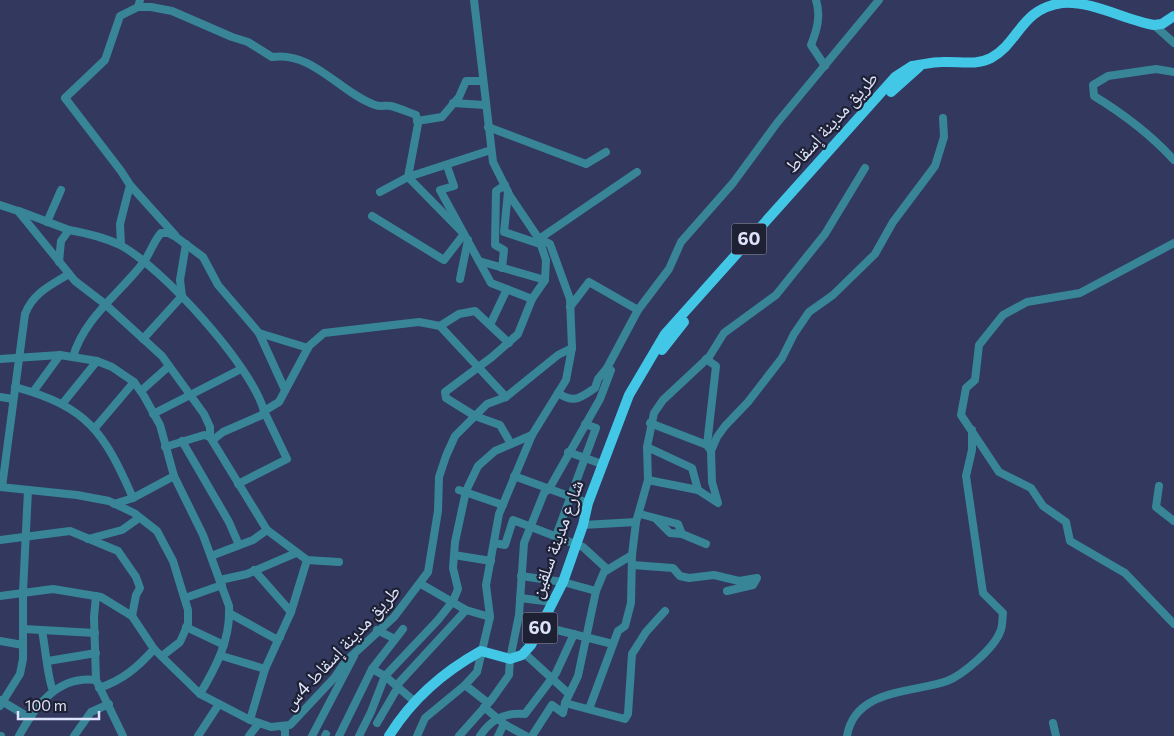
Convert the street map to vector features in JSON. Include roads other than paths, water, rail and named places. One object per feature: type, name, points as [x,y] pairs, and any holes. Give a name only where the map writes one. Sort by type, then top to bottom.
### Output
[{"type":"main road","name":"شارع مدينة سلقين","points":[[524,653],[532,645],[563,582],[588,503],[611,440],[633,394],[657,356],[695,308],[894,88],[920,67],[941,62],[977,62],[989,59],[1000,51],[1031,16],[1047,7],[1063,3],[1080,4],[1154,25]]},
{"type":"main road","points":[[1154,25],[1162,24],[1174,16]]},
{"type":"main road","points":[[389,736],[414,701],[466,660],[481,651]]},
{"type":"main road","name":"60","points":[[481,651],[510,659],[524,653]]},
{"type":"street","points":[[474,0],[492,162],[506,189],[540,241],[546,260],[545,280],[532,299],[518,334],[453,385],[444,396],[476,416],[500,425],[511,444]]},
{"type":"street","points":[[816,0],[819,10],[817,30],[811,45],[825,66]]},
{"type":"street","points":[[558,393],[567,400],[578,398],[595,388],[598,378],[607,368],[638,310],[669,269],[681,242],[733,183],[776,123],[879,0]]},
{"type":"street","points":[[176,237],[130,186],[121,171],[65,98],[105,60],[120,16],[139,4],[172,10],[232,38],[248,42],[272,57],[283,55],[303,59],[355,95],[377,106],[389,105],[416,115],[418,121],[408,177]]},
{"type":"street","points":[[1154,25],[1174,43]]},
{"type":"street","points":[[1174,72],[1156,69],[1108,76],[1094,85],[1094,96],[1163,148],[1174,160]]},
{"type":"street","points":[[418,121],[442,117],[459,96],[466,81],[482,80]]},
{"type":"street","points":[[453,103],[485,105]]},
{"type":"street","points":[[709,448],[782,358],[794,334],[809,312],[833,295],[875,254],[904,206],[935,166],[944,137],[943,118]]},
{"type":"street","points":[[488,127],[586,164],[606,152]]},
{"type":"street","points":[[380,192],[408,177],[447,166],[491,150]]},
{"type":"street","points":[[447,166],[454,186],[440,190],[491,283],[532,299]]},
{"type":"street","points":[[589,709],[618,631],[625,626],[632,603],[632,554],[636,522],[640,514],[648,480],[647,448],[650,423],[654,413],[663,400],[706,359],[724,333],[776,295],[826,234],[864,168]]},
{"type":"street","points":[[540,241],[637,172]]},
{"type":"street","points":[[408,177],[466,237]]},
{"type":"street","points":[[120,245],[120,224],[130,186]]},
{"type":"street","points":[[417,736],[425,718],[465,685],[477,672],[490,617],[486,585],[503,505],[532,435],[566,380],[572,348],[570,299],[550,244],[504,232],[506,189]]},
{"type":"street","points":[[502,268],[504,250],[495,245],[496,191],[506,189]]},
{"type":"street","points":[[47,222],[60,190]]},
{"type":"street","points":[[0,205],[69,230],[95,235],[120,245],[144,262],[182,296],[241,369],[287,459],[238,484]]},
{"type":"street","points":[[18,211],[69,274],[105,304],[170,366],[204,414],[210,427],[212,438],[267,530],[308,560],[339,562]]},
{"type":"street","points":[[372,216],[444,260],[466,237]]},
{"type":"street","points":[[59,262],[61,241],[69,230]]},
{"type":"street","points":[[73,357],[76,347],[105,304],[144,262],[161,233],[168,233],[203,257],[218,285],[259,333],[285,390]]},
{"type":"street","points":[[460,279],[466,237]]},
{"type":"street","points":[[1174,243],[1080,293],[1027,302],[1003,314],[979,345],[975,380],[966,388],[961,415],[999,472],[1031,488],[1043,506],[1066,522],[1070,541],[1125,573],[1174,624]]},
{"type":"street","points":[[143,339],[182,296],[180,280],[186,244]]},
{"type":"street","points":[[479,261],[545,280]]},
{"type":"street","points":[[69,274],[42,290],[30,301],[25,314],[9,428],[3,455],[1,487],[77,495],[114,504],[134,513],[157,531],[173,561],[188,610],[186,627],[180,642],[162,656]]},
{"type":"street","points":[[570,307],[589,282],[638,310]]},
{"type":"street","points":[[490,326],[507,289]]},
{"type":"street","points":[[440,326],[459,314],[475,311],[508,343]]},
{"type":"street","points":[[165,447],[204,435],[212,438],[262,415],[264,411],[279,402],[308,348],[324,333],[419,322],[440,326],[506,397]]},
{"type":"street","points":[[259,333],[308,348]]},
{"type":"street","name":"طريق مدينة إسقاط 4س","points":[[0,596],[53,589],[96,596],[132,616],[154,649],[200,694],[250,720],[271,727],[290,725],[335,677],[345,662],[377,630],[394,617],[421,584],[428,572],[438,511],[439,477],[455,436],[487,404],[506,397],[558,355],[572,348]]},
{"type":"street","points":[[34,392],[60,355]]},
{"type":"street","points":[[0,359],[60,355],[97,361],[112,366],[134,382],[140,391],[160,425],[174,476],[211,556],[221,582],[229,614],[222,656],[200,694]]},
{"type":"street","points":[[648,480],[698,490],[718,503],[712,482],[709,448],[716,366],[706,359]]},
{"type":"street","points":[[63,404],[97,361]]},
{"type":"street","points":[[140,391],[170,366]]},
{"type":"street","points":[[459,736],[486,705],[508,675],[519,615],[524,544],[530,526],[547,490],[600,399],[611,370],[607,368]]},
{"type":"street","points":[[153,414],[241,369]]},
{"type":"street","points":[[94,428],[134,382]]},
{"type":"street","points":[[15,387],[34,392],[63,404],[94,428],[117,462],[133,498]]},
{"type":"street","points":[[0,397],[13,399]]},
{"type":"street","points":[[650,423],[709,448]]},
{"type":"street","points":[[556,536],[596,428],[585,424]]},
{"type":"street","points":[[0,427],[9,428]]},
{"type":"street","points":[[847,736],[848,728],[863,708],[876,699],[907,689],[949,680],[989,649],[1001,632],[1003,613],[983,593],[966,476],[972,450],[972,430]]},
{"type":"street","points":[[359,736],[371,712],[384,676],[438,620],[452,602],[458,588],[453,568],[462,490],[478,466],[495,451],[532,435]]},
{"type":"street","points":[[182,441],[229,522],[239,545]]},
{"type":"street","points":[[647,448],[692,468],[698,490]]},
{"type":"street","points":[[568,452],[602,464]]},
{"type":"street","points":[[114,504],[133,498],[174,476]]},
{"type":"street","points":[[514,476],[547,490],[588,503]]},
{"type":"street","points":[[1158,486],[1156,507],[1174,522]]},
{"type":"street","points":[[28,490],[23,592],[24,629],[20,674],[1,703],[30,718]]},
{"type":"street","points":[[462,490],[503,505]]},
{"type":"street","points":[[640,514],[678,524],[682,534],[706,544]]},
{"type":"street","points":[[88,539],[122,530],[139,518]]},
{"type":"street","points":[[494,543],[506,544],[513,520],[583,547],[607,569]]},
{"type":"street","points":[[582,525],[636,522]]},
{"type":"street","points":[[211,556],[253,540],[267,530]]},
{"type":"street","points":[[0,540],[70,532],[118,551],[136,576],[140,588],[136,595],[132,616]]},
{"type":"street","points":[[185,598],[221,582],[289,558],[296,553]]},
{"type":"street","points":[[532,736],[552,705],[563,713],[569,694],[578,676],[596,591],[604,572],[632,554]]},
{"type":"street","points":[[454,555],[491,561]]},
{"type":"street","points":[[250,720],[265,669],[291,612],[308,560]]},
{"type":"street","points":[[632,565],[673,568],[680,576],[689,578],[714,575],[739,581],[756,578],[754,585],[727,591]]},
{"type":"street","points":[[254,570],[291,612]]},
{"type":"street","points":[[521,576],[563,582],[596,591]]},
{"type":"street","points":[[421,584],[466,610],[490,617]]},
{"type":"street","points":[[96,596],[95,633],[98,684],[121,732],[113,736]]},
{"type":"street","points":[[520,598],[552,602]]},
{"type":"street","points":[[377,723],[398,687],[397,685],[446,628],[466,610]]},
{"type":"street","points":[[566,703],[625,719],[628,714],[632,654],[646,632],[665,611]]},
{"type":"street","points":[[229,614],[276,638],[280,637]]},
{"type":"street","points":[[438,620],[446,628]]},
{"type":"street","points":[[541,626],[613,644]]},
{"type":"street","points":[[186,627],[224,645]]},
{"type":"street","points":[[339,736],[372,669],[404,628]]},
{"type":"street","points":[[24,629],[95,633]]},
{"type":"street","points":[[377,630],[395,639]]},
{"type":"street","points":[[42,631],[48,661],[50,685],[53,690]]},
{"type":"street","points":[[498,736],[501,721],[510,713],[525,714],[552,679],[574,634]]},
{"type":"street","points":[[0,642],[23,645]]},
{"type":"street","points":[[19,736],[30,718],[53,690],[63,684],[89,679],[98,684],[111,684],[137,668],[154,649]]},
{"type":"street","points":[[48,661],[96,653]]},
{"type":"street","points":[[524,653],[569,694]]},
{"type":"street","points":[[312,736],[354,654]]},
{"type":"street","points":[[222,656],[265,669]]},
{"type":"street","points":[[372,669],[384,676],[414,701]]},
{"type":"street","points":[[465,685],[501,721],[526,736]]},
{"type":"street","points":[[74,736],[91,712],[109,704]]},
{"type":"street","points":[[198,736],[219,704]]},
{"type":"street","points":[[480,736],[492,721],[501,721]]},
{"type":"street","points":[[249,736],[259,723]]},
{"type":"street","points":[[1053,723],[1056,736]]},
{"type":"street","points":[[282,726],[285,736]]}]
